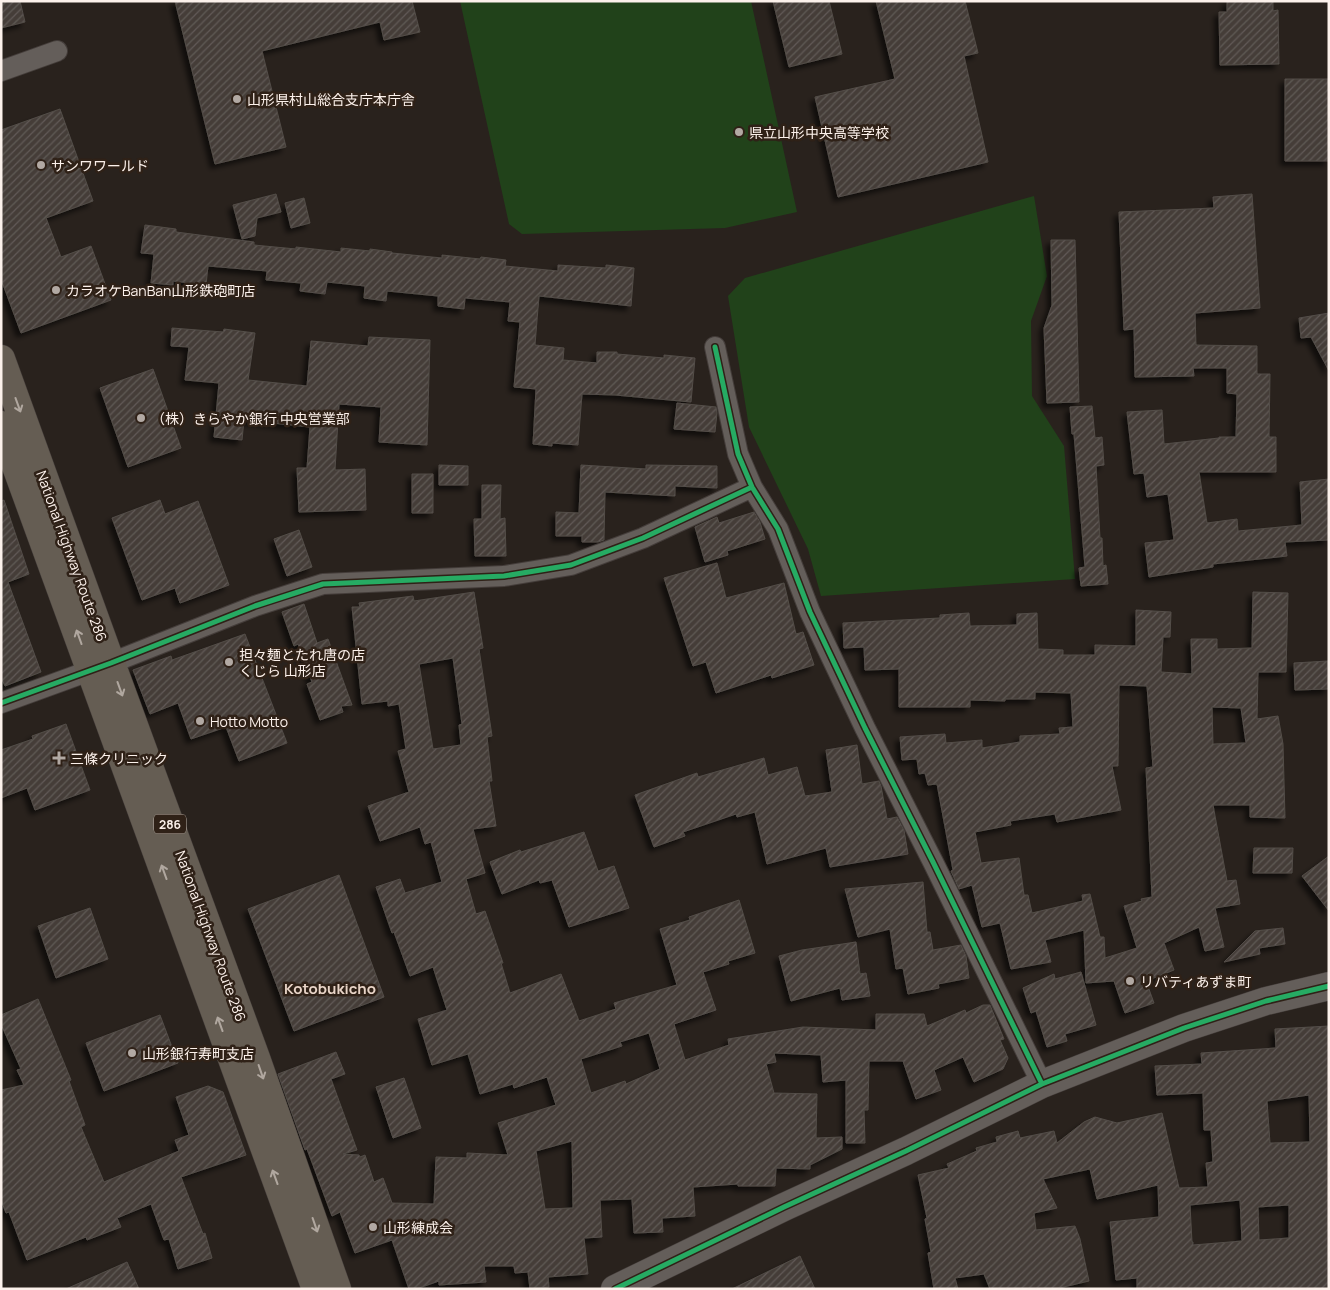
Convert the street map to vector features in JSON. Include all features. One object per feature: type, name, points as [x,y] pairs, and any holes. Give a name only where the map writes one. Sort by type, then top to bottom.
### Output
[{"type":"highway","name":"National Highway Route 286","points":[[1,359],[101,667],[316,1289]]},
{"type":"highway","name":"National Highway Route 286","points":[[1,425],[101,667],[256,1058],[337,1289]]},
{"type":"street","points":[[1,71],[57,51]]},
{"type":"street","points":[[715,347],[738,454],[752,486],[778,529],[810,612],[865,728],[1042,1084]]},
{"type":"street","points":[[1,703],[101,667],[255,606],[323,584],[504,576],[571,565],[643,538],[752,486]]},
{"type":"street","points":[[615,1289],[784,1207],[906,1151],[1042,1084],[1184,1028],[1266,1001],[1329,986]]},
{"type":"green space","points":[[460,1],[751,1],[797,212],[725,228],[522,234],[509,224]]},
{"type":"green space","points":[[1034,196],[1047,276],[1031,321],[1032,396],[1064,446],[1075,579],[821,596],[808,549],[749,427],[728,296],[745,278]]},
{"type":"building","points":[[1,1],[20,1],[25,22],[1,28]]},
{"type":"building","name":"山形県村山総合支庁本庁舎","points":[[175,1],[412,1],[420,32],[384,40],[380,22],[262,51],[286,147],[215,164]]},
{"type":"building","points":[[773,1],[829,1],[842,54],[789,67]]},
{"type":"building","points":[[876,1],[965,1],[978,53],[964,56],[988,162],[838,197],[815,97],[895,79]]},
{"type":"building","points":[[1227,1],[1273,1],[1273,11],[1278,10],[1279,64],[1220,65],[1219,12],[1227,12]]},
{"type":"building","points":[[1285,79],[1329,79],[1329,161],[1285,161]]},
{"type":"building","points":[[60,109],[93,201],[46,218],[61,257],[91,246],[111,300],[21,333],[1,279],[1,130]]},
{"type":"building","points":[[276,194],[281,212],[257,218],[255,236],[242,239],[233,205]]},
{"type":"building","points":[[1252,194],[1260,308],[1195,313],[1196,345],[1257,346],[1257,374],[1270,374],[1269,437],[1276,437],[1276,472],[1199,472],[1207,523],[1237,519],[1238,531],[1302,525],[1300,482],[1329,479],[1329,540],[1285,542],[1287,556],[1213,564],[1213,567],[1149,577],[1145,543],[1174,540],[1168,494],[1147,497],[1144,473],[1134,474],[1127,412],[1162,410],[1164,444],[1219,437],[1236,437],[1237,394],[1227,393],[1227,368],[1193,368],[1194,376],[1135,377],[1134,329],[1124,330],[1119,212],[1214,208],[1213,197]]},
{"type":"building","points":[[304,198],[310,223],[291,228],[285,203]]},
{"type":"building","points":[[145,225],[176,229],[176,232],[254,242],[254,245],[296,249],[296,247],[341,252],[341,248],[370,251],[370,249],[442,258],[442,255],[480,259],[481,257],[506,260],[505,266],[558,271],[558,265],[606,268],[606,265],[634,268],[631,306],[539,296],[535,345],[564,348],[563,360],[597,363],[597,352],[617,352],[617,354],[664,358],[664,355],[695,358],[691,402],[582,394],[578,445],[552,443],[552,446],[533,444],[536,389],[514,387],[520,322],[508,321],[510,302],[465,298],[464,309],[438,306],[438,296],[387,291],[386,301],[364,298],[365,286],[327,282],[325,294],[300,291],[301,283],[266,280],[267,271],[208,266],[206,285],[173,281],[173,285],[151,283],[154,254],[141,253]]},
{"type":"building","points":[[1051,240],[1075,240],[1079,402],[1047,403],[1044,328],[1052,305]]},
{"type":"building","points":[[1329,313],[1329,371],[1311,337],[1301,338],[1299,318]]},
{"type":"building","points":[[172,328],[223,332],[224,329],[255,333],[248,380],[307,386],[311,341],[368,346],[369,337],[430,340],[427,445],[379,442],[381,407],[339,404],[335,470],[365,469],[366,510],[299,512],[297,468],[307,468],[310,427],[244,420],[242,440],[214,437],[219,383],[185,380],[189,347],[171,346]]},
{"type":"building","name":"（株）きらやか銀行 中央営業部","points":[[153,369],[181,448],[128,467],[100,388]]},
{"type":"building","points":[[677,403],[716,407],[715,432],[674,429]]},
{"type":"building","points":[[1092,406],[1095,438],[1102,437],[1104,465],[1096,466],[1100,538],[1102,538],[1103,566],[1106,565],[1108,584],[1081,586],[1079,568],[1085,567],[1070,407]]},
{"type":"building","points":[[439,465],[468,466],[468,485],[439,485]]},
{"type":"building","points":[[581,465],[646,469],[646,465],[717,466],[717,488],[675,486],[675,496],[605,492],[604,540],[582,542],[582,536],[556,536],[556,512],[579,513]]},
{"type":"building","points":[[412,474],[433,474],[433,513],[412,513]]},
{"type":"building","points":[[482,485],[501,485],[500,519],[505,518],[506,556],[475,556],[474,519],[482,519]]},
{"type":"building","points":[[4,500],[29,574],[8,582],[41,672],[5,686],[1,677],[1,501]]},
{"type":"building","points":[[160,500],[165,514],[198,501],[229,585],[180,603],[175,588],[142,600],[112,518]]},
{"type":"building","points":[[754,512],[760,522],[765,539],[727,551],[728,555],[705,562],[695,527],[717,517],[719,523]]},
{"type":"building","points":[[299,530],[312,567],[287,576],[274,539]]},
{"type":"building","points":[[717,563],[726,598],[784,583],[796,634],[803,632],[814,665],[772,678],[771,675],[716,693],[706,662],[693,666],[664,578]]},
{"type":"building","points":[[474,592],[483,648],[479,649],[492,736],[487,737],[492,781],[489,781],[496,826],[473,829],[485,873],[466,879],[476,914],[485,911],[503,963],[501,963],[510,993],[561,974],[579,1021],[616,1009],[614,1003],[677,985],[660,929],[690,920],[689,917],[739,900],[755,953],[728,961],[729,964],[703,972],[716,1010],[674,1024],[685,1060],[729,1045],[728,1039],[803,1027],[876,1030],[876,1014],[924,1014],[927,1026],[965,1010],[966,1013],[983,1005],[990,1005],[1004,1039],[1000,1040],[1008,1058],[1003,1069],[974,1082],[963,1057],[934,1070],[941,1090],[916,1099],[903,1061],[869,1061],[868,1110],[864,1110],[865,1143],[846,1143],[846,1080],[823,1082],[821,1055],[774,1053],[776,1062],[766,1064],[774,1093],[817,1094],[816,1138],[842,1137],[842,1149],[810,1165],[810,1169],[776,1168],[775,1186],[738,1186],[738,1184],[693,1187],[695,1216],[662,1218],[663,1232],[634,1233],[632,1199],[600,1200],[602,1237],[584,1238],[588,1274],[548,1277],[549,1287],[530,1289],[528,1272],[515,1273],[514,1266],[484,1266],[486,1282],[439,1285],[439,1281],[416,1289],[409,1289],[392,1240],[355,1253],[340,1212],[332,1216],[307,1149],[305,1150],[278,1074],[336,1052],[345,1074],[331,1079],[357,1150],[343,1154],[359,1155],[360,1157],[365,1155],[374,1182],[383,1178],[392,1203],[434,1204],[436,1157],[467,1158],[467,1153],[508,1155],[498,1123],[556,1105],[547,1077],[514,1088],[513,1084],[480,1094],[468,1054],[432,1065],[418,1019],[447,1010],[433,967],[410,976],[376,887],[400,879],[405,893],[442,882],[431,842],[425,844],[420,827],[380,841],[368,806],[409,792],[398,751],[406,749],[399,704],[388,706],[388,701],[362,704],[352,607],[360,607],[359,603],[413,596],[414,601]],"holes":[[[453,658],[462,724],[459,725],[461,745],[433,749],[419,664]],[[649,1033],[660,1069],[626,1084],[625,1081],[591,1093],[581,1059],[622,1046],[620,1042]],[[572,1141],[573,1208],[545,1209],[536,1151]]]},
{"type":"building","points":[[1253,592],[1288,593],[1286,672],[1258,672],[1257,719],[1278,716],[1283,744],[1285,818],[1250,817],[1250,805],[1213,805],[1227,881],[1236,880],[1240,904],[1215,908],[1224,947],[1205,951],[1199,927],[1164,943],[1174,970],[1146,981],[1154,1003],[1125,1013],[1114,981],[1086,983],[1084,930],[1045,940],[1051,962],[1011,969],[1000,923],[982,927],[972,885],[959,889],[951,871],[953,870],[937,784],[928,785],[925,773],[919,774],[917,759],[902,760],[900,737],[945,734],[946,743],[982,740],[982,748],[1020,742],[1020,736],[1060,734],[1059,728],[1073,727],[1071,693],[1035,692],[1035,699],[1005,699],[1005,701],[970,700],[970,707],[899,707],[899,669],[865,670],[864,647],[844,648],[843,623],[940,618],[940,615],[969,613],[970,626],[1017,625],[1017,614],[1037,613],[1038,649],[1063,650],[1063,655],[1095,655],[1095,645],[1136,646],[1136,610],[1171,612],[1170,637],[1163,637],[1161,672],[1192,674],[1191,639],[1217,639],[1217,649],[1252,648]],"holes":[[[1119,685],[1147,686],[1153,767],[1146,768],[1152,897],[1124,906],[1137,948],[1105,958],[1104,937],[1100,937],[1090,894],[1082,895],[1083,901],[1032,913],[1028,895],[1024,895],[1019,858],[981,863],[975,832],[1011,825],[1010,821],[1055,814],[1057,822],[1121,810],[1112,766],[1118,766]],[[1212,707],[1241,708],[1246,743],[1213,744]]]},
{"type":"building","points":[[304,604],[317,643],[328,639],[352,705],[341,706],[343,712],[320,720],[307,684],[312,682],[298,644],[294,646],[282,612]]},
{"type":"building","points":[[245,634],[287,743],[239,761],[226,727],[191,739],[178,703],[150,714],[133,670],[171,656],[172,660]]},
{"type":"building","points":[[1328,661],[1329,689],[1295,690],[1294,663]]},
{"type":"building","points":[[66,724],[90,790],[35,810],[27,788],[1,798],[1,750],[33,739],[32,736]]},
{"type":"building","points":[[857,745],[862,784],[879,781],[887,819],[897,817],[904,830],[908,854],[830,867],[826,848],[767,864],[755,812],[737,817],[736,814],[683,832],[685,836],[654,847],[635,795],[697,773],[698,777],[764,758],[768,775],[797,767],[805,796],[832,792],[826,750]]},
{"type":"building","points":[[584,832],[598,871],[614,866],[629,908],[569,927],[552,880],[540,883],[539,880],[502,894],[490,862],[520,850],[521,852]]},
{"type":"building","points":[[1254,848],[1293,848],[1292,873],[1253,873]]},
{"type":"building","points":[[1329,856],[1329,911],[1302,876]]},
{"type":"building","points":[[339,875],[384,997],[294,1031],[248,909]]},
{"type":"building","points":[[923,882],[927,932],[930,932],[933,950],[961,945],[966,956],[969,978],[938,984],[939,988],[908,994],[903,968],[896,969],[890,929],[858,937],[845,889]]},
{"type":"building","points":[[90,908],[108,959],[56,978],[38,926]]},
{"type":"building","points":[[1283,928],[1285,944],[1259,948],[1260,954],[1224,962],[1255,931]]},
{"type":"building","points":[[856,942],[860,974],[866,973],[870,996],[842,1000],[840,988],[791,1001],[779,956],[802,950]]},
{"type":"building","points":[[1081,972],[1096,1025],[1065,1034],[1067,1041],[1047,1047],[1036,1011],[1031,1013],[1023,988],[1054,974],[1055,979]]},
{"type":"building","points":[[38,999],[71,1080],[69,1081],[85,1125],[81,1127],[104,1182],[179,1151],[175,1140],[189,1135],[176,1097],[208,1086],[223,1092],[246,1155],[181,1177],[203,1234],[205,1233],[212,1258],[178,1269],[169,1239],[164,1240],[151,1204],[117,1218],[121,1227],[87,1240],[86,1237],[27,1260],[9,1212],[6,1213],[1,1200],[1,1090],[24,1085],[17,1070],[21,1069],[1,1024],[1,1015]]},
{"type":"building","name":"山形銀行寿町支店","points":[[160,1015],[178,1063],[104,1091],[86,1043]]},
{"type":"building","points":[[1329,1026],[1329,1289],[1137,1289],[1137,1278],[1116,1280],[1110,1222],[1159,1217],[1158,1185],[1097,1199],[1090,1169],[1043,1179],[1057,1208],[1034,1213],[1036,1230],[1075,1226],[1080,1239],[1089,1281],[1055,1289],[990,1289],[984,1274],[955,1278],[958,1289],[934,1289],[928,1253],[931,1252],[925,1219],[927,1218],[918,1175],[949,1168],[947,1164],[977,1151],[976,1148],[997,1142],[996,1137],[1018,1131],[1020,1138],[1054,1131],[1057,1143],[1084,1122],[1095,1117],[1117,1123],[1162,1113],[1179,1188],[1208,1187],[1206,1163],[1213,1162],[1211,1130],[1204,1130],[1203,1093],[1157,1095],[1155,1066],[1202,1064],[1201,1053],[1276,1048],[1275,1029]],"holes":[[[1309,1095],[1310,1142],[1270,1143],[1267,1101]],[[1240,1200],[1242,1241],[1193,1245],[1190,1205]],[[1289,1205],[1289,1238],[1259,1240],[1258,1207]]]},
{"type":"building","points":[[404,1078],[421,1128],[393,1138],[376,1087]]},
{"type":"building","points":[[800,1256],[815,1289],[732,1289]]},
{"type":"building","points":[[127,1262],[139,1289],[66,1289]]},
{"type":"cycle path","points":[[715,347],[738,454],[752,487],[778,529],[810,612],[865,728],[1042,1084]]},
{"type":"cycle path","points":[[1,703],[111,663],[255,606],[323,584],[504,576],[571,565],[643,538],[752,487]]},
{"type":"cycle path","points":[[615,1289],[784,1207],[906,1151],[1042,1084],[1184,1028],[1266,1001],[1329,986]]},
{"type":"place","name":"山形県村山総合支庁本庁舎","points":[[237,99]]},
{"type":"place","name":"県立山形中央高等学校","points":[[739,132]]},
{"type":"place","name":"サンワワールド","points":[[41,165]]},
{"type":"place","name":"カラオケBanBan山形鉄砲町店","points":[[56,290]]},
{"type":"place","name":"（株）きらやか銀行 中央営業部","points":[[141,418]]},
{"type":"place","name":"担々麺とたれ唐の店 くじら 山形店","points":[[229,662]]},
{"type":"place","name":"Hotto Motto","points":[[200,721]]},
{"type":"place","name":"三條クリニック","points":[[59,758]]},
{"type":"place","name":"リバティあずま町","points":[[1130,981]]},
{"type":"place","name":"山形銀行寿町支店","points":[[132,1053]]},
{"type":"place","name":"山形練成会","points":[[373,1227]]},
{"type":"district","name":"Kotobukicho","points":[[330,988]]}]
